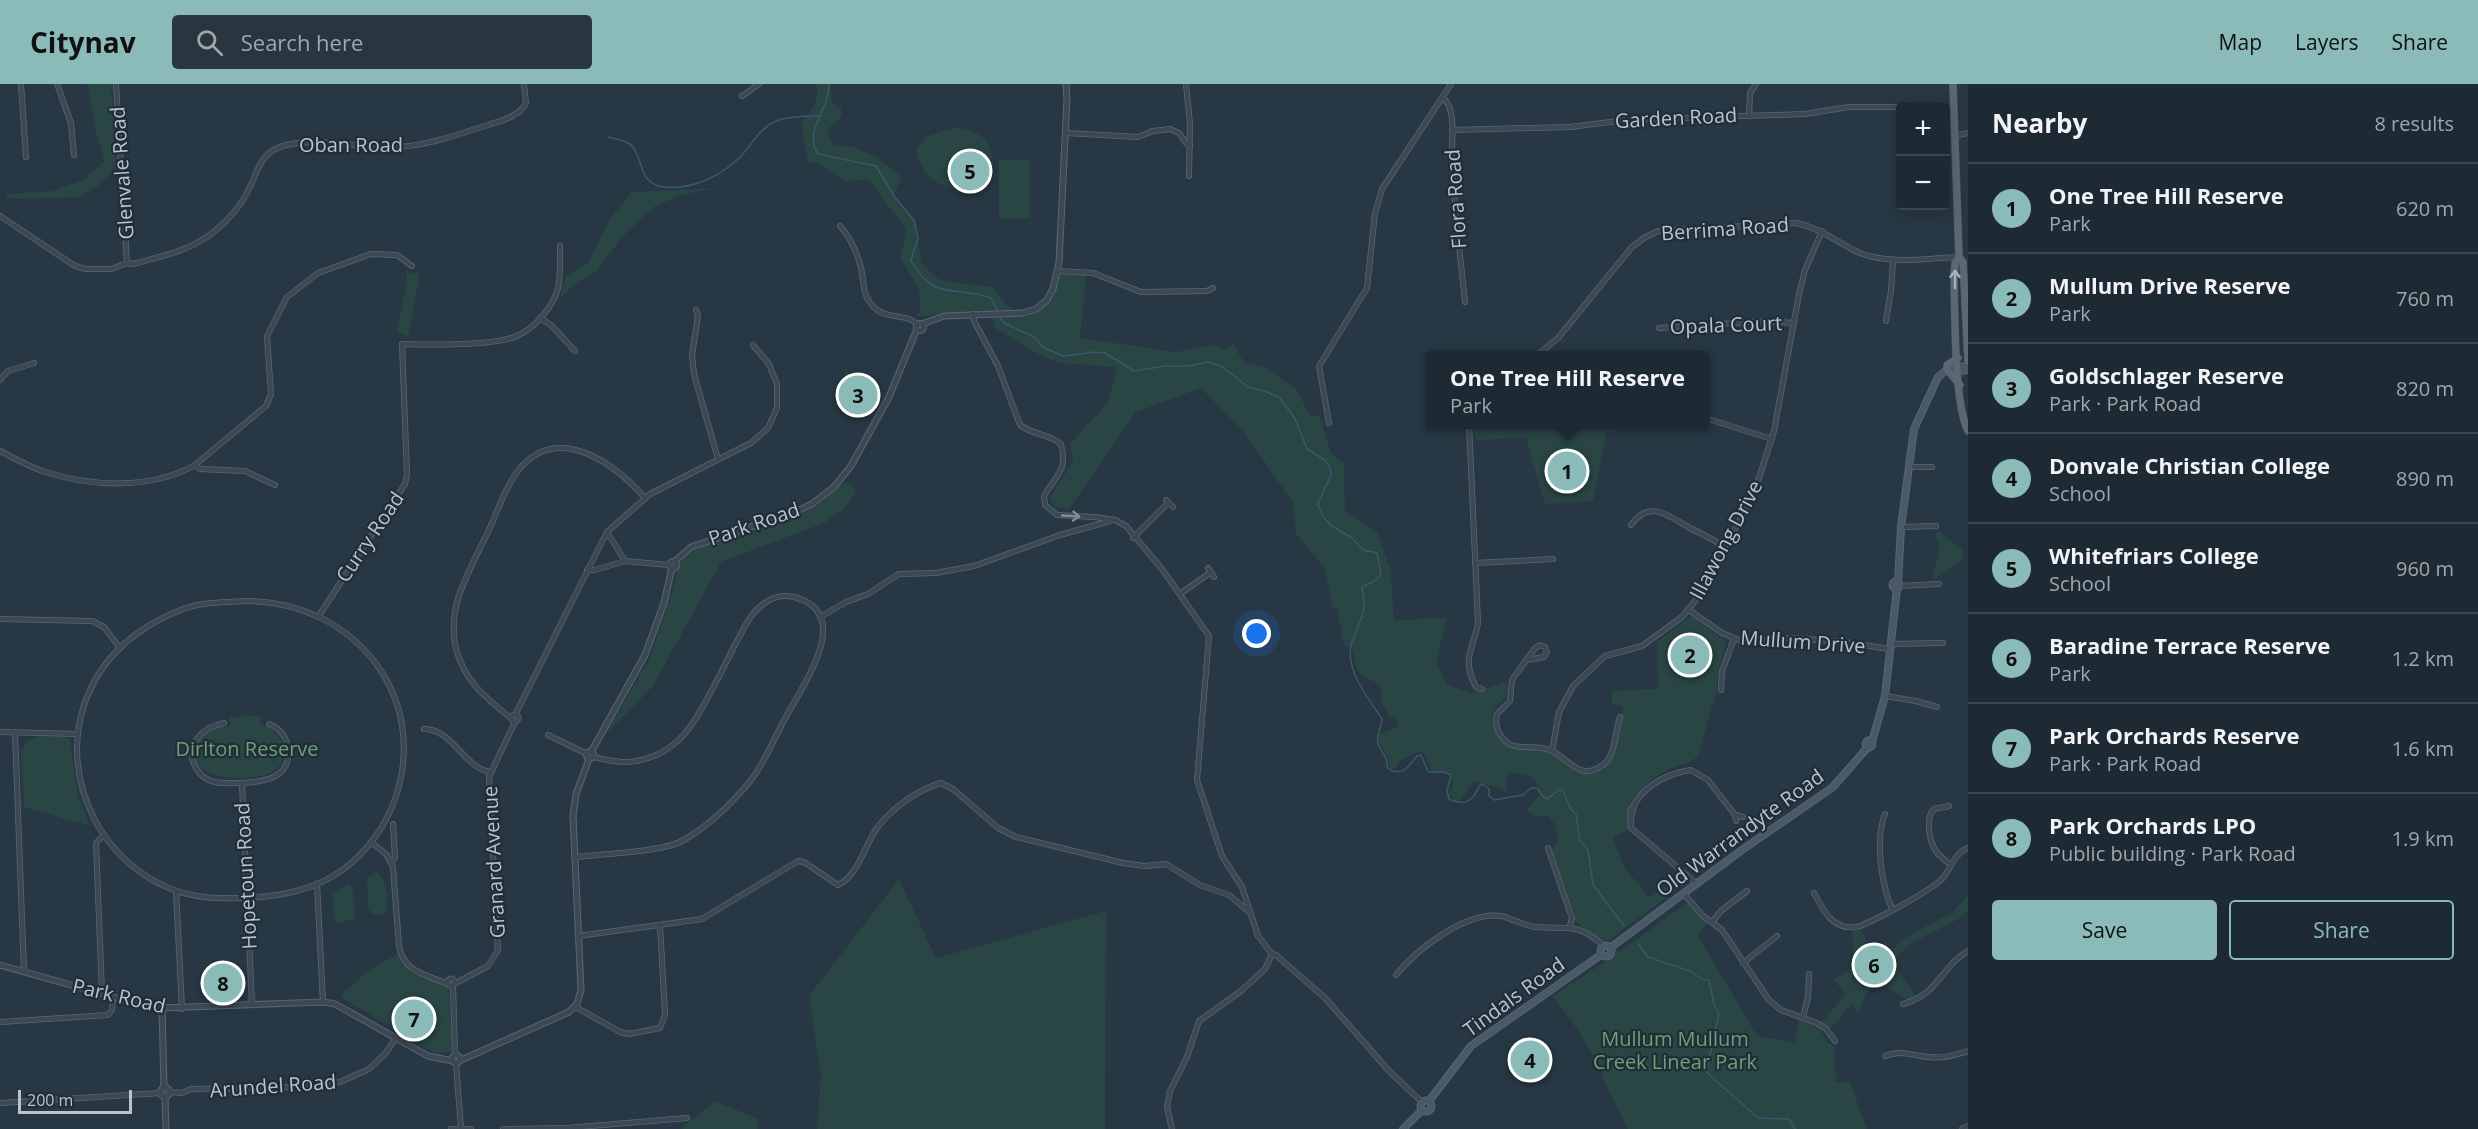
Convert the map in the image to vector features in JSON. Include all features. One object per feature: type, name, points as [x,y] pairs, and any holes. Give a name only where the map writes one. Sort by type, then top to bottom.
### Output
[{"type":"main road","points":[[1898,585],[1901,526],[1911,437],[1936,381],[1946,372],[1968,363],[1963,262],[1959,257],[1953,84]]},
{"type":"main road","points":[[1959,257],[1954,262],[1958,369],[1965,425],[1968,431]]},
{"type":"main road","points":[[1955,305],[1966,304]]},
{"type":"main road","points":[[1946,372],[1947,365],[1958,358]]},
{"type":"main road","points":[[1958,369],[1968,370]]},
{"type":"main road","points":[[1946,372],[1960,385]]},
{"type":"main road","name":"Old Warrandyte Road","points":[[1607,947],[1833,788],[1868,743],[1885,696],[1898,585]]},
{"type":"main road","name":"Tindals Road","points":[[1403,1129],[1478,1040],[1602,954],[1609,955],[1607,947]]},
{"type":"street","points":[[21,84],[26,157]]},
{"type":"street","points":[[57,84],[71,123],[74,155]]},
{"type":"street","name":"Glenvale Road","points":[[117,84],[127,263]]},
{"type":"street","name":"Oban Road","points":[[0,216],[75,266],[101,270],[124,266],[127,263],[133,264],[197,244],[217,230],[230,217],[248,192],[261,160],[268,152],[286,145],[325,142],[361,147],[399,147],[423,144],[492,123],[519,112],[526,103],[524,84]]},
{"type":"street","points":[[742,96],[759,84]]},
{"type":"street","points":[[840,226],[850,240],[859,260],[865,295],[870,303],[889,317],[909,319],[919,326],[944,316],[1014,314],[1030,311],[1047,300],[1053,289],[1057,271],[1056,256],[1066,133],[1066,84]]},
{"type":"street","points":[[1186,84],[1190,146],[1189,176]]},
{"type":"street","points":[[1329,423],[1319,370],[1320,362],[1367,288],[1375,213],[1382,189],[1451,84]]},
{"type":"street","points":[[1749,115],[1750,93],[1756,84]]},
{"type":"street","name":"Flora Road","points":[[1443,98],[1448,104],[1452,130],[1457,236],[1465,302]]},
{"type":"street","points":[[1948,102],[1954,98]]},
{"type":"street","name":"Garden Road","points":[[1452,130],[1570,127],[1627,120],[1805,114],[1849,107],[1896,107]]},
{"type":"street","points":[[1950,109],[1954,111]]},
{"type":"street","points":[[1066,133],[1138,136],[1170,129],[1179,133],[1190,146]]},
{"type":"street","points":[[1955,136],[1968,133]]},
{"type":"street","name":"Berrima Road","points":[[1542,351],[1558,338],[1631,248],[1652,234],[1678,229],[1787,223],[1805,225],[1861,253],[1893,260],[1959,257]]},
{"type":"street","name":"Illawong Drive","points":[[1552,751],[1559,712],[1581,676],[1605,656],[1635,649],[1648,643],[1689,610],[1713,572],[1751,498],[1772,440],[1781,404],[1802,280],[1821,231]]},
{"type":"street","points":[[560,246],[558,288],[550,305],[540,318],[551,325],[575,351]]},
{"type":"street","points":[[0,451],[52,474],[79,479],[135,484],[174,476],[195,465],[266,406],[272,393],[267,336],[287,297],[318,273],[371,254],[397,255],[412,266]]},
{"type":"street","points":[[1886,321],[1893,260]]},
{"type":"street","points":[[1057,271],[1093,273],[1141,292],[1207,291],[1213,288]]},
{"type":"street","points":[[696,310],[698,316],[692,355],[694,375],[718,459]]},
{"type":"street","points":[[973,314],[974,321],[998,366],[1020,425],[1027,431],[1052,437],[1061,444],[1064,462],[1060,475],[1044,496],[1045,505],[1057,515],[1115,520],[1126,526],[1133,538],[1162,569],[1209,636],[1197,780],[1222,856],[1242,887],[1258,936],[1272,954],[1325,998],[1390,1072],[1424,1104]]},
{"type":"street","name":"Curry Road","points":[[318,617],[405,484],[407,475],[402,344],[427,345],[506,340],[524,332],[540,318]]},
{"type":"street","name":"Opala Court","points":[[1659,328],[1765,321],[1794,323]]},
{"type":"street","name":"Park Road","points":[[672,565],[683,552],[699,543],[795,512],[812,504],[834,487],[851,466],[889,397],[919,326]]},
{"type":"street","points":[[625,561],[607,532],[645,498],[751,442],[764,433],[772,422],[777,408],[778,390],[765,358],[753,345]]},
{"type":"street","points":[[0,380],[8,371],[34,363]]},
{"type":"street","points":[[1710,420],[1772,440]]},
{"type":"street","points":[[1469,429],[1478,623],[1468,654],[1467,665],[1475,689],[1482,689]]},
{"type":"street","points":[[514,718],[482,696],[464,670],[456,646],[454,621],[459,594],[518,471],[540,453],[557,448],[570,448],[593,456],[625,476],[645,498]]},
{"type":"street","points":[[195,465],[200,469],[245,471],[275,485]]},
{"type":"street","points":[[1908,467],[1932,467]]},
{"type":"street","points":[[1133,538],[1169,503]]},
{"type":"street","points":[[1631,525],[1639,515],[1661,512],[1674,516],[1724,547]]},
{"type":"street","points":[[1094,525],[1095,517]]},
{"type":"street","points":[[820,617],[846,602],[868,594],[899,574],[936,573],[974,566],[1115,520]]},
{"type":"street","points":[[1901,526],[1936,526]]},
{"type":"street","name":"Granard Avenue","points":[[451,983],[488,966],[496,957],[499,946],[490,772],[514,718],[607,532]]},
{"type":"street","points":[[1475,563],[1553,559]]},
{"type":"street","points":[[456,1059],[473,1055],[563,1014],[574,1006],[581,994],[573,809],[590,756],[645,655],[664,603],[672,565],[625,561],[602,568],[588,568]]},
{"type":"street","points":[[1180,594],[1211,573]]},
{"type":"street","points":[[1898,585],[1939,584]]},
{"type":"street","points":[[548,735],[590,756],[618,762],[639,761],[659,754],[680,739],[693,722],[751,617],[766,602],[784,595],[797,598],[808,603],[820,617],[823,637],[815,663],[754,774],[727,806],[708,823],[678,843],[574,857]]},
{"type":"street","points":[[264,601],[291,607],[318,617],[354,640],[383,673],[399,708],[404,744],[397,793],[385,821],[371,842],[340,872],[317,884],[284,894],[207,897],[176,891],[154,881],[132,866],[103,836],[94,821],[82,787],[79,770],[78,734],[84,708],[94,683],[107,662],[120,648],[152,624],[174,613],[202,604],[264,601]]},
{"type":"street","name":"Mullum Drive","points":[[1689,610],[1734,639],[1749,642],[1791,638],[1889,647],[1943,643]]},
{"type":"street","points":[[0,619],[92,621],[104,627],[120,648]]},
{"type":"street","points":[[1721,690],[1722,671],[1734,639]]},
{"type":"street","points":[[1527,660],[1512,680],[1510,701],[1497,714],[1497,729],[1505,741],[1516,747],[1552,751],[1577,769],[1587,771],[1597,769],[1606,763],[1611,754],[1620,719],[1613,717]]},
{"type":"street","points":[[1885,696],[1937,707]]},
{"type":"street","points":[[224,723],[213,725],[197,738],[192,752],[195,765],[203,777],[212,782],[242,783],[269,780],[278,775],[286,764],[288,750],[286,739],[280,731],[269,724]]},
{"type":"street","points":[[424,729],[432,729],[449,741],[476,768],[490,772]]},
{"type":"street","points":[[0,732],[78,734]]},
{"type":"street","points":[[15,732],[24,972]]},
{"type":"street","points":[[1697,884],[1635,833],[1630,825],[1635,804],[1659,781],[1670,775],[1691,770],[1708,780],[1736,815],[1743,817]]},
{"type":"street","name":"Hopetoun Road","points":[[242,783],[252,1005]]},
{"type":"street","points":[[578,936],[702,919],[798,861],[804,862],[835,885],[843,883],[852,872],[876,829],[890,813],[917,793],[940,783],[953,789],[998,828],[1016,837],[1144,866],[1166,864],[1200,885],[1229,895],[1249,912]]},
{"type":"street","points":[[1949,806],[1934,809],[1928,819],[1932,844],[1951,865]]},
{"type":"street","points":[[1885,814],[1880,832],[1880,860],[1888,901],[1892,909]]},
{"type":"street","points":[[1736,815],[1736,821]]},
{"type":"street","points":[[391,862],[395,858],[393,824]]},
{"type":"street","points":[[102,994],[96,843],[103,836]]},
{"type":"street","points":[[371,842],[391,862],[395,874],[400,954],[412,969],[451,983],[461,1128]]},
{"type":"street","points":[[1548,848],[1572,918],[1570,926]]},
{"type":"street","points":[[1814,893],[1833,922],[1847,928],[1864,924],[1930,888],[1942,879],[1960,853],[1968,848]]},
{"type":"street","points":[[317,884],[323,1002]]},
{"type":"street","points":[[176,891],[182,1008]]},
{"type":"street","points":[[1712,922],[1722,909],[1747,891]]},
{"type":"street","points":[[1684,894],[1694,907],[1722,930],[1769,1000],[1781,1010],[1826,1029],[1835,1041]]},
{"type":"street","points":[[1396,975],[1420,950],[1466,922],[1481,916],[1502,916],[1533,927],[1570,926],[1588,934],[1607,947]]},
{"type":"street","points":[[574,1006],[620,1032],[628,1034],[660,1028],[665,1016],[660,925]]},
{"type":"street","points":[[1743,963],[1777,936]]},
{"type":"street","points":[[1903,1004],[1913,1001],[1931,989],[1955,961],[1968,951]]},
{"type":"street","points":[[1172,1129],[1167,1107],[1170,1091],[1187,1057],[1199,1021],[1241,991],[1265,969],[1272,954]]},
{"type":"street","name":"Park Road","points":[[0,965],[113,997],[162,1008],[323,1002],[344,1007],[428,1056],[456,1059]]},
{"type":"street","points":[[1803,1018],[1809,997],[1809,974]]},
{"type":"street","points":[[0,1022],[108,1015],[112,1010],[113,997]]},
{"type":"street","points":[[162,1008],[166,1129]]},
{"type":"street","name":"Arundel Road","points":[[0,1103],[165,1092],[182,1093],[190,1089],[298,1087],[339,1082],[369,1069],[386,1054],[396,1038]]},
{"type":"street","points":[[1885,1056],[1906,1052],[1928,1058],[1947,1057],[1968,1051]]},
{"type":"street","points":[[503,1129],[567,1128],[687,1118]]},
{"type":"street","points":[[1962,1129],[1968,1126]]},
{"type":"street","points":[[451,1129],[471,1129]]},
{"type":"green space","points":[[87,84],[111,84],[116,165],[101,184],[79,197],[7,199],[6,194],[53,191],[84,180],[104,161]]},
{"type":"green space","points":[[816,84],[830,84],[832,102],[841,107],[842,116],[828,129],[827,134],[834,145],[853,147],[877,157],[901,177],[894,196],[914,220],[922,264],[936,278],[949,282],[993,287],[1008,307],[1012,307],[1014,311],[946,312],[920,317],[915,315],[920,313],[919,288],[901,259],[906,229],[869,180],[844,181],[820,164],[808,163],[801,123],[816,100]]},
{"type":"green space","points":[[954,128],[968,130],[981,136],[991,151],[993,170],[991,180],[979,192],[963,192],[941,184],[926,173],[920,163],[916,150],[925,137]]},
{"type":"green space","points":[[999,160],[1030,160],[1030,218],[999,218]]},
{"type":"green space","points":[[716,188],[681,195],[655,206],[622,237],[597,271],[574,284],[559,300],[566,276],[588,263],[610,219],[632,192]]},
{"type":"green space","points":[[406,269],[411,273],[420,273],[408,337],[397,332],[407,280]]},
{"type":"green space","points":[[1061,273],[1086,275],[1080,338],[1176,352],[1216,345],[1226,351],[1233,343],[1244,363],[1265,367],[1297,390],[1310,416],[1319,415],[1331,453],[1344,464],[1345,512],[1377,532],[1391,572],[1394,621],[1447,617],[1436,663],[1448,685],[1472,693],[1507,681],[1507,695],[1495,708],[1492,718],[1495,729],[1506,745],[1519,749],[1548,751],[1574,770],[1587,773],[1598,770],[1606,764],[1612,754],[1620,729],[1623,706],[1612,705],[1612,691],[1658,689],[1657,642],[1692,616],[1724,640],[1726,643],[1719,667],[1717,689],[1698,756],[1660,774],[1644,786],[1629,810],[1629,829],[1613,838],[1623,866],[1649,897],[1673,884],[1683,874],[1686,883],[1609,940],[1602,941],[1575,922],[1574,912],[1552,853],[1554,845],[1559,840],[1556,826],[1548,815],[1537,817],[1526,810],[1540,795],[1537,784],[1531,777],[1511,773],[1507,776],[1506,791],[1478,781],[1473,783],[1461,800],[1456,801],[1448,794],[1453,787],[1450,773],[1447,771],[1433,774],[1421,751],[1400,760],[1395,769],[1390,769],[1389,761],[1376,735],[1396,728],[1398,723],[1395,718],[1390,718],[1381,702],[1381,687],[1359,672],[1352,649],[1344,646],[1337,607],[1333,608],[1324,567],[1296,534],[1293,503],[1244,432],[1201,388],[1136,412],[1069,509],[1055,507],[1049,498],[1073,462],[1070,444],[1108,402],[1117,367],[1058,363],[1038,354],[995,328],[992,316],[1026,315],[1040,309],[1052,296]]},
{"type":"green space","points":[[846,371],[880,398],[880,401],[874,400],[866,415],[836,391]]},
{"type":"green space","points":[[1475,429],[1618,429],[1606,433],[1593,501],[1545,504],[1526,438],[1476,440]]},
{"type":"green space","points":[[847,481],[856,491],[845,508],[824,523],[721,562],[653,686],[605,735],[649,660],[678,567],[684,556],[705,545],[800,515],[817,506]]},
{"type":"green space","points":[[1939,532],[1962,549],[1963,560],[1932,580],[1940,546],[1935,533]]},
{"type":"green space","name":"Dirlton Reserve","points":[[230,717],[262,717],[260,725],[270,727],[282,741],[282,760],[274,771],[261,776],[235,778],[208,773],[201,768],[195,754],[198,743],[207,732],[230,726]]},
{"type":"green space","points":[[38,736],[65,737],[70,740],[78,796],[90,826],[24,807],[21,752],[27,741]]},
{"type":"green space","points":[[376,872],[383,880],[387,892],[387,905],[383,914],[373,914],[368,909],[367,878]]},
{"type":"green space","points":[[899,879],[936,958],[1106,911],[1105,1129],[817,1129],[821,1076],[809,996]]},
{"type":"green space","points":[[349,884],[353,890],[355,919],[335,923],[332,894]]},
{"type":"green space","points":[[1968,896],[1968,910],[1960,918],[1907,946],[1893,963],[1916,996],[1908,1000],[1877,981],[1866,993],[1858,1013],[1852,1004],[1829,1030],[1821,1023],[1845,995],[1834,979],[1854,967],[1852,931],[1861,930],[1874,954],[1888,954],[1901,940],[1953,912]]},
{"type":"green space","name":"Mullum Mullum Creek Linear Park","points":[[1688,902],[1708,922],[1698,936],[1757,1036],[1795,1042],[1799,1020],[1819,1027],[1828,1043],[1834,1046],[1836,1082],[1850,1082],[1867,1129],[1628,1129],[1603,1079],[1600,1066],[1571,1020],[1552,996],[1605,962]]},
{"type":"green space","points":[[398,954],[408,969],[414,973],[449,987],[452,1052],[435,1053],[344,999],[341,995],[369,970]]},
{"type":"green space","points":[[715,1101],[758,1119],[758,1129],[681,1129]]},
{"type":"waterway","points":[[829,84],[828,94],[813,137],[818,154],[876,166],[894,196],[914,220],[918,238],[911,260],[919,273],[936,287],[991,298],[998,311]]},
{"type":"waterway","points":[[608,137],[625,141],[633,147],[643,172],[651,182],[665,187],[675,187],[704,181],[730,166],[760,132],[772,123],[789,118],[820,116]]},
{"type":"waterway","points":[[999,316],[1004,323],[1034,337],[1044,348],[1064,356],[1105,353],[1134,371],[1208,362],[1221,366],[1248,387],[1280,398],[1295,419],[1307,449],[1325,460],[1330,468],[1331,475],[1318,504],[1323,517],[1332,526],[1352,538],[1363,550],[1377,553],[1381,575],[1373,582],[1363,586],[1363,610],[1350,652],[1354,673],[1364,693],[1382,719],[1377,741],[1387,767],[1392,771],[1401,771],[1421,755],[1428,772],[1445,772],[1451,775],[1447,791],[1449,799],[1460,802],[1469,801],[1483,784],[1489,789],[1489,796],[1494,800],[1523,795],[1531,788],[1537,788],[1542,796],[1548,799],[1558,790],[1563,790],[1570,808],[1576,814],[1580,841],[1588,850],[1593,885],[1624,926]]},
{"type":"waterway","points":[[1638,943],[1648,957],[1690,971],[1703,980],[1709,980],[1714,1005],[1719,1014],[1706,1072],[1758,1118],[1789,1119],[1795,1129]]},
{"type":"place","name":"Whitefriars College","points":[[970,171]]},
{"type":"place","name":"Goldschlager Reserve","points":[[858,395]]},
{"type":"place","name":"One Tree Hill Reserve","points":[[1567,471]]},
{"type":"place","name":"Mullum Drive Reserve","points":[[1690,655]]},
{"type":"place","name":"Baradine Terrace Reserve","points":[[1874,965]]},
{"type":"place","name":"Park Orchards LPO","points":[[223,983]]},
{"type":"place","name":"Park Orchards Reserve","points":[[414,1019]]},
{"type":"place","name":"Donvale Christian College","points":[[1530,1060]]}]
